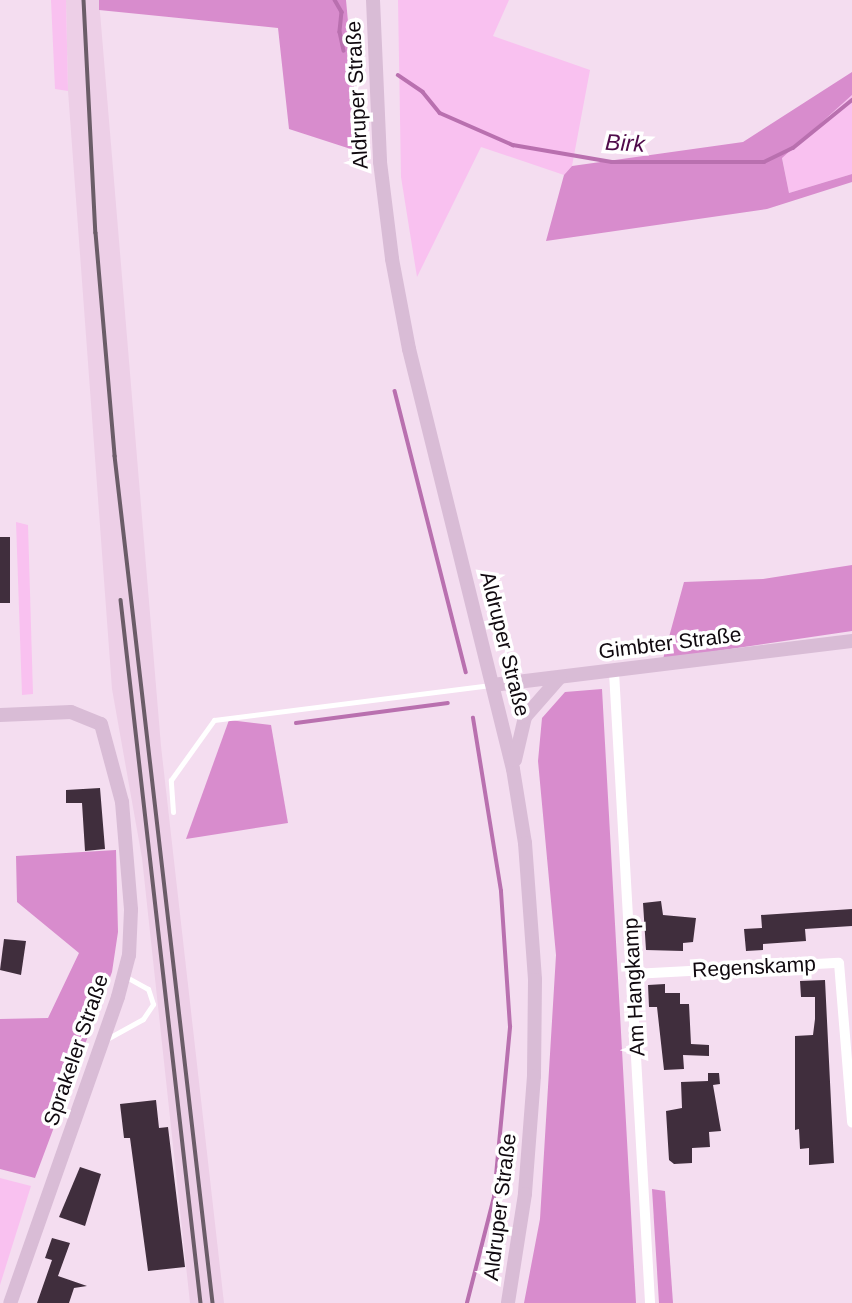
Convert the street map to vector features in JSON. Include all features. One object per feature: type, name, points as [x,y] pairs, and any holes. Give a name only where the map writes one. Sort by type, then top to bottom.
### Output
[{"type":"main road","name":"Aldruper Straße","points":[[373,0],[379,149],[392,258],[408,349],[513,769],[532,915],[536,1031],[529,1156],[508,1303]]},
{"type":"main road","name":"Gimbter Straße","points":[[493,685],[614,672],[852,640]]},
{"type":"main road","points":[[513,769],[525,717],[559,678]]},
{"type":"main road","name":"Sprakeler Straße","points":[[0,715],[71,712],[94,718],[109,742],[122,802],[131,910],[125,976],[10,1303]]},
{"type":"street","name":"Am Hangkamp","points":[[614,672],[650,1303]]},
{"type":"street","name":"Regenskamp","points":[[633,974],[839,963],[852,1122]]},
{"type":"lane","points":[[173,812],[170,780],[214,720],[493,685]]},
{"type":"lane","points":[[102,1041],[143,1019],[153,1004],[148,989],[125,976]]},
{"type":"shaded area","points":[[51,0],[66,0],[68,91],[55,89]]},
{"type":"shaded area","points":[[66,0],[99,0],[161,746],[224,1303],[190,1303],[142,858],[112,689],[68,91]]},
{"type":"shaded area","points":[[99,0],[346,0],[360,152],[289,129],[278,28],[99,10]]},
{"type":"shaded area","points":[[398,0],[509,0],[493,36],[590,70],[572,166],[564,175],[481,147],[417,277],[401,177]]},
{"type":"shaded area","points":[[852,72],[852,95],[782,158],[789,193],[852,174],[852,182],[767,209],[546,241],[564,175],[572,166],[743,142]]},
{"type":"shaded area","points":[[852,95],[852,174],[789,193],[782,157]]},
{"type":"shaded area","points":[[16,522],[28,525],[33,694],[22,695]]},
{"type":"shaded area","points":[[852,565],[852,631],[663,659],[684,582],[763,579]]},
{"type":"shaded area","points":[[602,689],[636,1303],[524,1303],[540,1219],[556,955],[538,761],[542,718],[565,692]]},
{"type":"shaded area","points":[[229,720],[271,725],[288,823],[186,839]]},
{"type":"shaded area","points":[[116,850],[118,932],[112,972],[35,1178],[0,1169],[0,1019],[48,1018],[79,953],[17,902],[16,856]]},
{"type":"shaded area","points":[[0,1178],[31,1186],[0,1285]]},
{"type":"shaded area","points":[[652,1189],[665,1191],[673,1303],[659,1303]]},
{"type":"building","points":[[0,537],[10,537],[10,603],[0,603]]},
{"type":"building","points":[[100,788],[105,849],[85,851],[82,803],[66,803],[66,790]]},
{"type":"building","points":[[661,901],[663,915],[696,918],[693,942],[683,943],[683,951],[646,950],[643,903]]},
{"type":"building","points":[[852,909],[852,926],[805,929],[806,941],[763,944],[763,950],[746,951],[744,929],[762,928],[761,915]]},
{"type":"building","points":[[4,939],[26,941],[21,975],[0,970]]},
{"type":"building","points":[[825,980],[834,1163],[809,1165],[809,1148],[800,1149],[799,1129],[795,1130],[795,1036],[813,1035],[815,1019],[815,997],[801,997],[800,981]]},
{"type":"building","points":[[665,984],[665,993],[680,993],[680,1004],[689,1004],[691,1044],[709,1045],[709,1056],[683,1055],[684,1069],[664,1070],[657,1007],[649,1007],[648,985]]},
{"type":"building","points":[[708,1073],[719,1073],[720,1084],[713,1085],[721,1131],[709,1132],[710,1147],[692,1148],[692,1163],[674,1164],[669,1160],[666,1111],[682,1108],[681,1082],[708,1081]]},
{"type":"building","points":[[156,1100],[159,1128],[168,1127],[185,1267],[148,1271],[130,1138],[124,1138],[120,1104]]},
{"type":"building","points":[[80,1167],[101,1174],[85,1226],[59,1217]]},
{"type":"building","points":[[52,1238],[70,1243],[58,1276],[87,1286],[74,1288],[69,1303],[37,1303],[52,1260],[45,1258]]},
{"type":"waterway","name":"Birk","points":[[335,0],[342,12],[340,32],[344,51]]},
{"type":"waterway","name":"Birk","points":[[398,75],[423,92],[440,113],[513,145],[612,162],[764,162],[793,148],[852,100]]},
{"type":"waterway","points":[[395,391],[466,672]]},
{"type":"waterway","points":[[296,723],[448,703]]},
{"type":"waterway","points":[[467,1303],[494,1197],[510,1027],[501,891],[473,718]]},
{"type":"railway","points":[[84,0],[96,233],[115,456],[213,1303]]},
{"type":"railway","points":[[121,600],[201,1303]]}]
